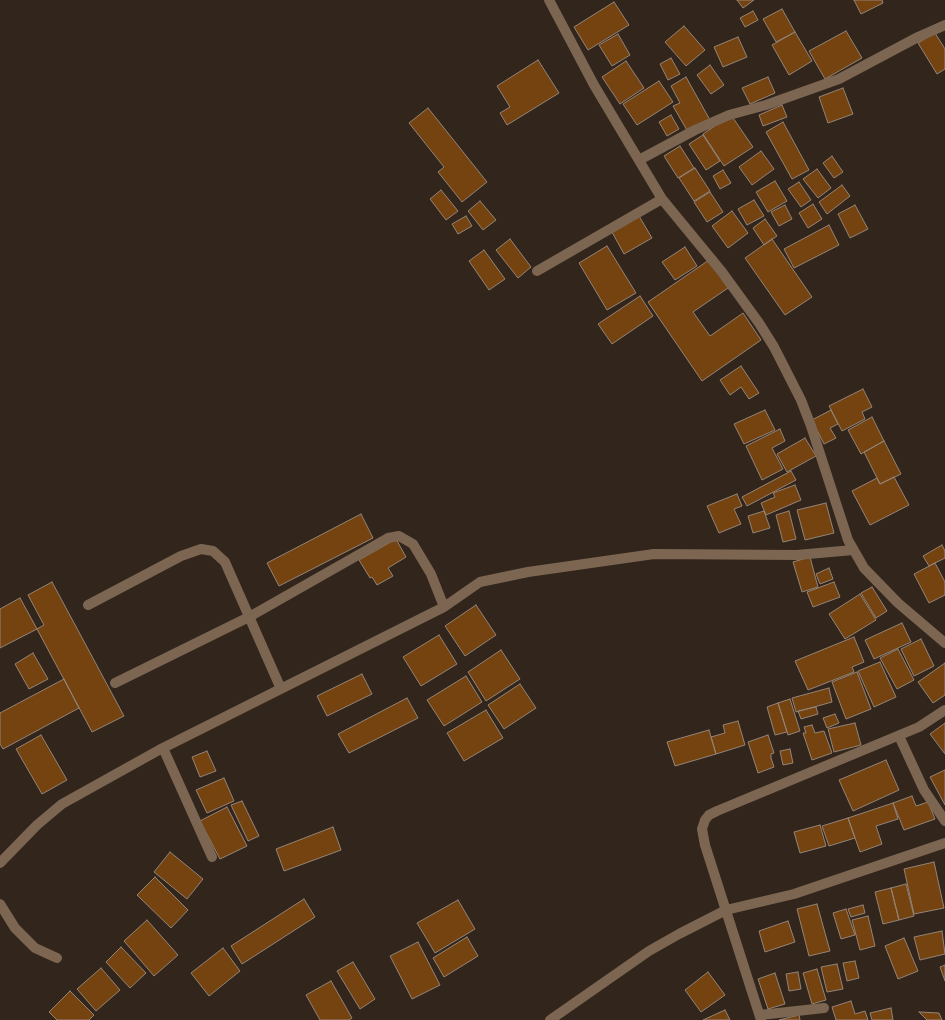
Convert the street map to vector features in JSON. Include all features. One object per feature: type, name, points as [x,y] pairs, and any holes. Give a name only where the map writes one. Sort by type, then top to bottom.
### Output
[{"type":"street","points":[[549,0],[594,85],[662,199],[722,272],[759,323],[774,347],[800,400],[808,420],[839,516],[853,550],[864,568],[877,583],[916,620],[945,643]]},
{"type":"street","points":[[638,160],[695,130],[729,115],[766,106],[839,79],[918,37],[945,26]]},
{"type":"street","points":[[537,271],[662,199]]},
{"type":"street","points":[[115,683],[249,617],[388,538],[399,536],[413,544],[431,574],[444,607]]},
{"type":"street","points":[[88,606],[181,556],[201,549],[213,551],[225,562],[281,689]]},
{"type":"street","points":[[0,863],[38,825],[62,804],[163,748],[444,607],[480,582],[528,572],[654,554],[797,555],[853,550]]},
{"type":"street","points":[[824,1008],[760,1018],[704,840],[702,829],[705,820],[710,815],[919,727],[945,710]]},
{"type":"street","points":[[899,736],[924,790],[945,821]]},
{"type":"street","points":[[163,748],[212,857]]},
{"type":"street","points":[[550,1020],[649,951],[726,910],[794,894],[945,843]]},
{"type":"street","points":[[0,904],[15,928],[35,948],[57,958]]},
{"type":"building","points":[[737,0],[754,0],[743,8]]},
{"type":"building","points":[[854,0],[882,0],[883,3],[861,14]]},
{"type":"building","points":[[614,2],[629,25],[588,50],[574,27]]},
{"type":"building","points":[[782,9],[795,32],[776,42],[763,19]]},
{"type":"building","points":[[753,11],[758,20],[745,27],[740,18]]},
{"type":"building","points":[[684,26],[705,50],[686,66],[665,42]]},
{"type":"building","points":[[846,31],[862,58],[825,79],[809,51]]},
{"type":"building","points":[[795,32],[812,61],[789,75],[772,45]]},
{"type":"building","points":[[935,33],[945,49],[945,69],[937,74],[918,43]]},
{"type":"building","points":[[618,34],[630,55],[612,66],[599,45]]},
{"type":"building","points":[[738,37],[747,57],[723,67],[714,47]]},
{"type":"building","points":[[671,58],[680,74],[668,80],[660,64]]},
{"type":"building","points":[[538,60],[559,93],[507,125],[500,113],[510,107],[497,86]]},
{"type":"building","points":[[626,61],[644,88],[620,104],[602,77]]},
{"type":"building","points":[[710,65],[724,85],[711,94],[697,75]]},
{"type":"building","points":[[686,77],[710,120],[688,132],[673,106],[680,103],[671,86]]},
{"type":"building","points":[[768,77],[775,93],[750,104],[742,88]]},
{"type":"building","points":[[659,81],[673,102],[637,125],[623,104]]},
{"type":"building","points":[[843,88],[853,114],[828,123],[819,97]]},
{"type":"building","points":[[782,105],[787,117],[763,126],[759,115]]},
{"type":"building","points":[[428,108],[487,182],[462,202],[438,172],[444,167],[409,123]]},
{"type":"building","points":[[671,115],[679,129],[667,136],[659,122]]},
{"type":"building","points":[[731,115],[753,147],[724,166],[703,134]]},
{"type":"building","points":[[783,122],[809,170],[792,179],[766,132]]},
{"type":"building","points":[[703,135],[720,161],[706,170],[689,144]]},
{"type":"building","points":[[680,146],[694,168],[678,178],[664,156]]},
{"type":"building","points":[[761,151],[774,169],[752,185],[739,167]]},
{"type":"building","points":[[832,156],[843,172],[834,178],[823,163]]},
{"type":"building","points":[[695,168],[710,191],[694,201],[679,178]]},
{"type":"building","points":[[817,169],[831,188],[818,198],[803,179]]},
{"type":"building","points":[[723,170],[731,183],[720,189],[713,176]]},
{"type":"building","points":[[775,181],[787,201],[768,212],[756,192]]},
{"type":"building","points":[[799,182],[811,200],[801,207],[788,189]]},
{"type":"building","points":[[842,185],[850,196],[827,214],[819,202]]},
{"type":"building","points":[[441,190],[458,211],[446,220],[430,199]]},
{"type":"building","points":[[710,192],[723,212],[707,222],[694,202]]},
{"type":"building","points":[[754,200],[764,216],[747,225],[738,209]]},
{"type":"building","points":[[480,201],[496,220],[483,230],[468,211]]},
{"type":"building","points":[[813,204],[822,219],[808,228],[799,213]]},
{"type":"building","points":[[785,205],[792,219],[779,226],[771,212]]},
{"type":"building","points":[[855,205],[868,229],[850,238],[838,214]]},
{"type":"building","points":[[732,211],[748,233],[728,248],[712,226]]},
{"type":"building","points":[[466,216],[472,226],[458,234],[452,224]]},
{"type":"building","points":[[639,216],[652,238],[624,254],[612,232]]},
{"type":"building","points":[[765,219],[777,236],[764,245],[753,228]]},
{"type":"building","points":[[829,225],[839,245],[794,268],[784,249]]},
{"type":"building","points":[[510,239],[531,267],[518,278],[496,250]]},
{"type":"building","points":[[772,239],[812,297],[785,315],[745,258]]},
{"type":"building","points":[[607,246],[636,293],[607,310],[579,263]]},
{"type":"building","points":[[685,247],[697,266],[675,280],[662,262]]},
{"type":"building","points":[[484,250],[505,279],[489,290],[469,261]]},
{"type":"building","points":[[709,260],[728,288],[693,312],[710,336],[743,313],[761,340],[702,381],[648,302]]},
{"type":"building","points":[[640,296],[653,316],[612,344],[598,324]]},
{"type":"building","points":[[741,366],[759,393],[749,399],[741,387],[730,395],[720,380]]},
{"type":"building","points":[[863,389],[872,407],[862,412],[865,419],[842,431],[829,406]]},
{"type":"building","points":[[765,410],[775,430],[744,444],[734,424]]},
{"type":"building","points":[[831,410],[838,424],[830,428],[836,438],[824,444],[812,420]]},
{"type":"building","points":[[872,417],[884,441],[861,454],[848,430]]},
{"type":"building","points":[[780,429],[785,441],[772,448],[783,469],[762,480],[746,446]]},
{"type":"building","points":[[805,438],[816,456],[787,472],[777,454]]},
{"type":"building","points":[[884,441],[901,474],[880,484],[864,452]]},
{"type":"building","points":[[791,471],[796,480],[747,506],[742,497]]},
{"type":"building","points":[[894,477],[909,505],[870,525],[852,491],[877,478],[880,484]]},
{"type":"building","points":[[795,485],[801,500],[766,515],[761,503],[775,497],[773,493]]},
{"type":"building","points":[[737,494],[742,506],[734,509],[741,524],[719,533],[707,506]]},
{"type":"building","points":[[826,503],[834,533],[805,540],[797,510]]},
{"type":"building","points":[[764,511],[770,528],[753,533],[748,516]]},
{"type":"building","points":[[789,511],[796,539],[783,542],[776,515]]},
{"type":"building","points":[[361,514],[373,538],[279,586],[267,563]]},
{"type":"building","points":[[396,539],[406,557],[388,568],[393,576],[377,585],[372,577],[370,578],[359,560]]},
{"type":"building","points":[[942,545],[945,551],[945,558],[929,566],[923,556]]},
{"type":"building","points":[[810,557],[818,587],[802,592],[793,562]]},
{"type":"building","points":[[935,563],[945,582],[945,595],[929,603],[914,574]]},
{"type":"building","points":[[829,568],[833,579],[820,584],[816,574]]},
{"type":"building","points":[[52,582],[124,716],[92,732],[37,629],[44,625],[28,595]]},
{"type":"building","points":[[834,582],[840,597],[813,607],[807,592]]},
{"type":"building","points":[[872,587],[887,611],[876,618],[861,593]]},
{"type":"building","points":[[860,594],[876,620],[845,639],[829,614]]},
{"type":"building","points":[[20,598],[37,629],[0,648],[0,609]]},
{"type":"building","points":[[476,605],[496,635],[465,656],[445,626]]},
{"type":"building","points":[[902,623],[911,642],[874,659],[865,640]]},
{"type":"building","points":[[439,635],[457,664],[421,686],[403,657]]},
{"type":"building","points":[[854,637],[864,662],[852,667],[854,672],[808,690],[795,661]]},
{"type":"building","points":[[921,639],[934,666],[914,676],[901,649]]},
{"type":"building","points":[[898,649],[914,680],[897,689],[880,658]]},
{"type":"building","points":[[501,650],[520,679],[486,701],[468,672]]},
{"type":"building","points":[[33,653],[48,679],[29,689],[15,664]]},
{"type":"building","points":[[880,662],[896,697],[874,707],[858,671]]},
{"type":"building","points":[[945,663],[945,695],[933,703],[918,682]]},
{"type":"building","points":[[857,672],[871,709],[846,719],[832,682]]},
{"type":"building","points":[[362,674],[372,694],[327,716],[317,696]]},
{"type":"building","points":[[466,676],[482,702],[444,726],[427,700]]},
{"type":"building","points":[[64,679],[79,708],[3,749],[0,744],[0,713]]},
{"type":"building","points":[[520,684],[536,708],[504,729],[488,705]]},
{"type":"building","points":[[829,688],[832,702],[796,712],[792,698]]},
{"type":"building","points":[[407,698],[418,718],[349,753],[338,734]]},
{"type":"building","points":[[790,699],[800,731],[788,735],[778,703]]},
{"type":"building","points":[[778,703],[787,732],[775,735],[767,707]]},
{"type":"building","points":[[816,707],[818,714],[801,719],[798,711]]},
{"type":"building","points":[[486,710],[503,738],[464,761],[447,733]]},
{"type":"building","points":[[835,714],[839,723],[827,728],[823,718]]},
{"type":"building","points":[[738,721],[745,745],[716,754],[711,737],[725,733],[723,725]]},
{"type":"building","points":[[855,723],[861,745],[834,752],[828,729]]},
{"type":"building","points":[[945,723],[945,754],[930,734]]},
{"type":"building","points":[[812,725],[815,733],[824,731],[832,753],[812,760],[803,733],[806,733],[804,727]]},
{"type":"building","points":[[709,730],[716,754],[675,766],[667,742]]},
{"type":"building","points":[[41,735],[67,780],[42,794],[16,749]]},
{"type":"building","points":[[768,735],[774,753],[771,754],[771,758],[774,767],[758,773],[748,742]]},
{"type":"building","points":[[790,749],[793,763],[783,765],[780,751]]},
{"type":"building","points":[[207,751],[216,771],[200,777],[192,757]]},
{"type":"building","points":[[886,760],[899,790],[853,811],[839,780]]},
{"type":"building","points":[[945,770],[945,805],[930,777]]},
{"type":"building","points":[[224,778],[234,801],[207,813],[196,790]]},
{"type":"building","points":[[912,796],[916,806],[928,802],[935,819],[904,830],[893,803]]},
{"type":"building","points":[[242,801],[259,836],[248,841],[231,805]]},
{"type":"building","points":[[893,803],[898,819],[876,826],[882,844],[860,852],[848,818]]},
{"type":"building","points":[[227,807],[247,846],[220,859],[200,821]]},
{"type":"building","points":[[848,818],[855,838],[829,846],[822,826]]},
{"type":"building","points":[[820,825],[826,846],[800,853],[794,832]]},
{"type":"building","points":[[333,827],[341,850],[284,871],[276,849]]},
{"type":"building","points":[[170,852],[203,879],[187,899],[154,872]]},
{"type":"building","points":[[934,862],[944,908],[914,914],[904,869]]},
{"type":"building","points":[[155,877],[188,910],[171,928],[137,895]]},
{"type":"building","points":[[906,884],[914,916],[899,920],[891,888]]},
{"type":"building","points":[[891,888],[899,920],[883,924],[875,892]]},
{"type":"building","points":[[304,899],[315,917],[242,964],[231,946]]},
{"type":"building","points":[[458,900],[475,929],[435,953],[417,923]]},
{"type":"building","points":[[817,904],[830,951],[809,956],[797,909]]},
{"type":"building","points":[[863,905],[865,913],[851,917],[848,909]]},
{"type":"building","points":[[846,909],[855,935],[841,939],[833,913]]},
{"type":"building","points":[[868,916],[875,946],[860,950],[852,920]]},
{"type":"building","points":[[147,920],[178,955],[154,976],[124,941]]},
{"type":"building","points":[[788,921],[795,942],[765,952],[759,931]]},
{"type":"building","points":[[942,931],[945,954],[920,960],[914,937]]},
{"type":"building","points":[[467,937],[478,956],[444,977],[433,958]]},
{"type":"building","points":[[904,938],[918,971],[898,979],[885,946]]},
{"type":"building","points":[[418,942],[440,985],[412,999],[390,956]]},
{"type":"building","points":[[121,947],[146,973],[130,988],[106,962]]},
{"type":"building","points":[[223,948],[240,971],[209,996],[191,973]]},
{"type":"building","points":[[855,961],[859,978],[847,981],[843,963]]},
{"type":"building","points":[[353,962],[375,999],[360,1009],[337,971]]},
{"type":"building","points":[[837,964],[843,989],[827,992],[821,967]]},
{"type":"building","points":[[945,965],[945,981],[940,967]]},
{"type":"building","points":[[101,968],[120,990],[96,1011],[77,989]]},
{"type":"building","points":[[817,969],[826,1000],[812,1004],[803,973]]},
{"type":"building","points":[[708,972],[725,995],[701,1012],[685,990]]},
{"type":"building","points":[[798,972],[801,989],[789,991],[786,974]]},
{"type":"building","points":[[775,973],[785,1004],[768,1009],[758,979]]},
{"type":"building","points":[[331,981],[352,1018],[349,1020],[320,1020],[306,995]]},
{"type":"building","points":[[70,991],[94,1015],[89,1020],[57,1020],[49,1012]]},
{"type":"building","points":[[851,1001],[855,1014],[865,1011],[868,1020],[836,1020],[832,1007]]},
{"type":"building","points":[[891,1008],[893,1020],[872,1020],[870,1013]]},
{"type":"building","points":[[725,1010],[730,1020],[703,1020]]},
{"type":"building","points":[[919,1012],[939,1013],[942,1020],[927,1020]]},
{"type":"building","points":[[799,1015],[800,1020],[779,1020]]}]
